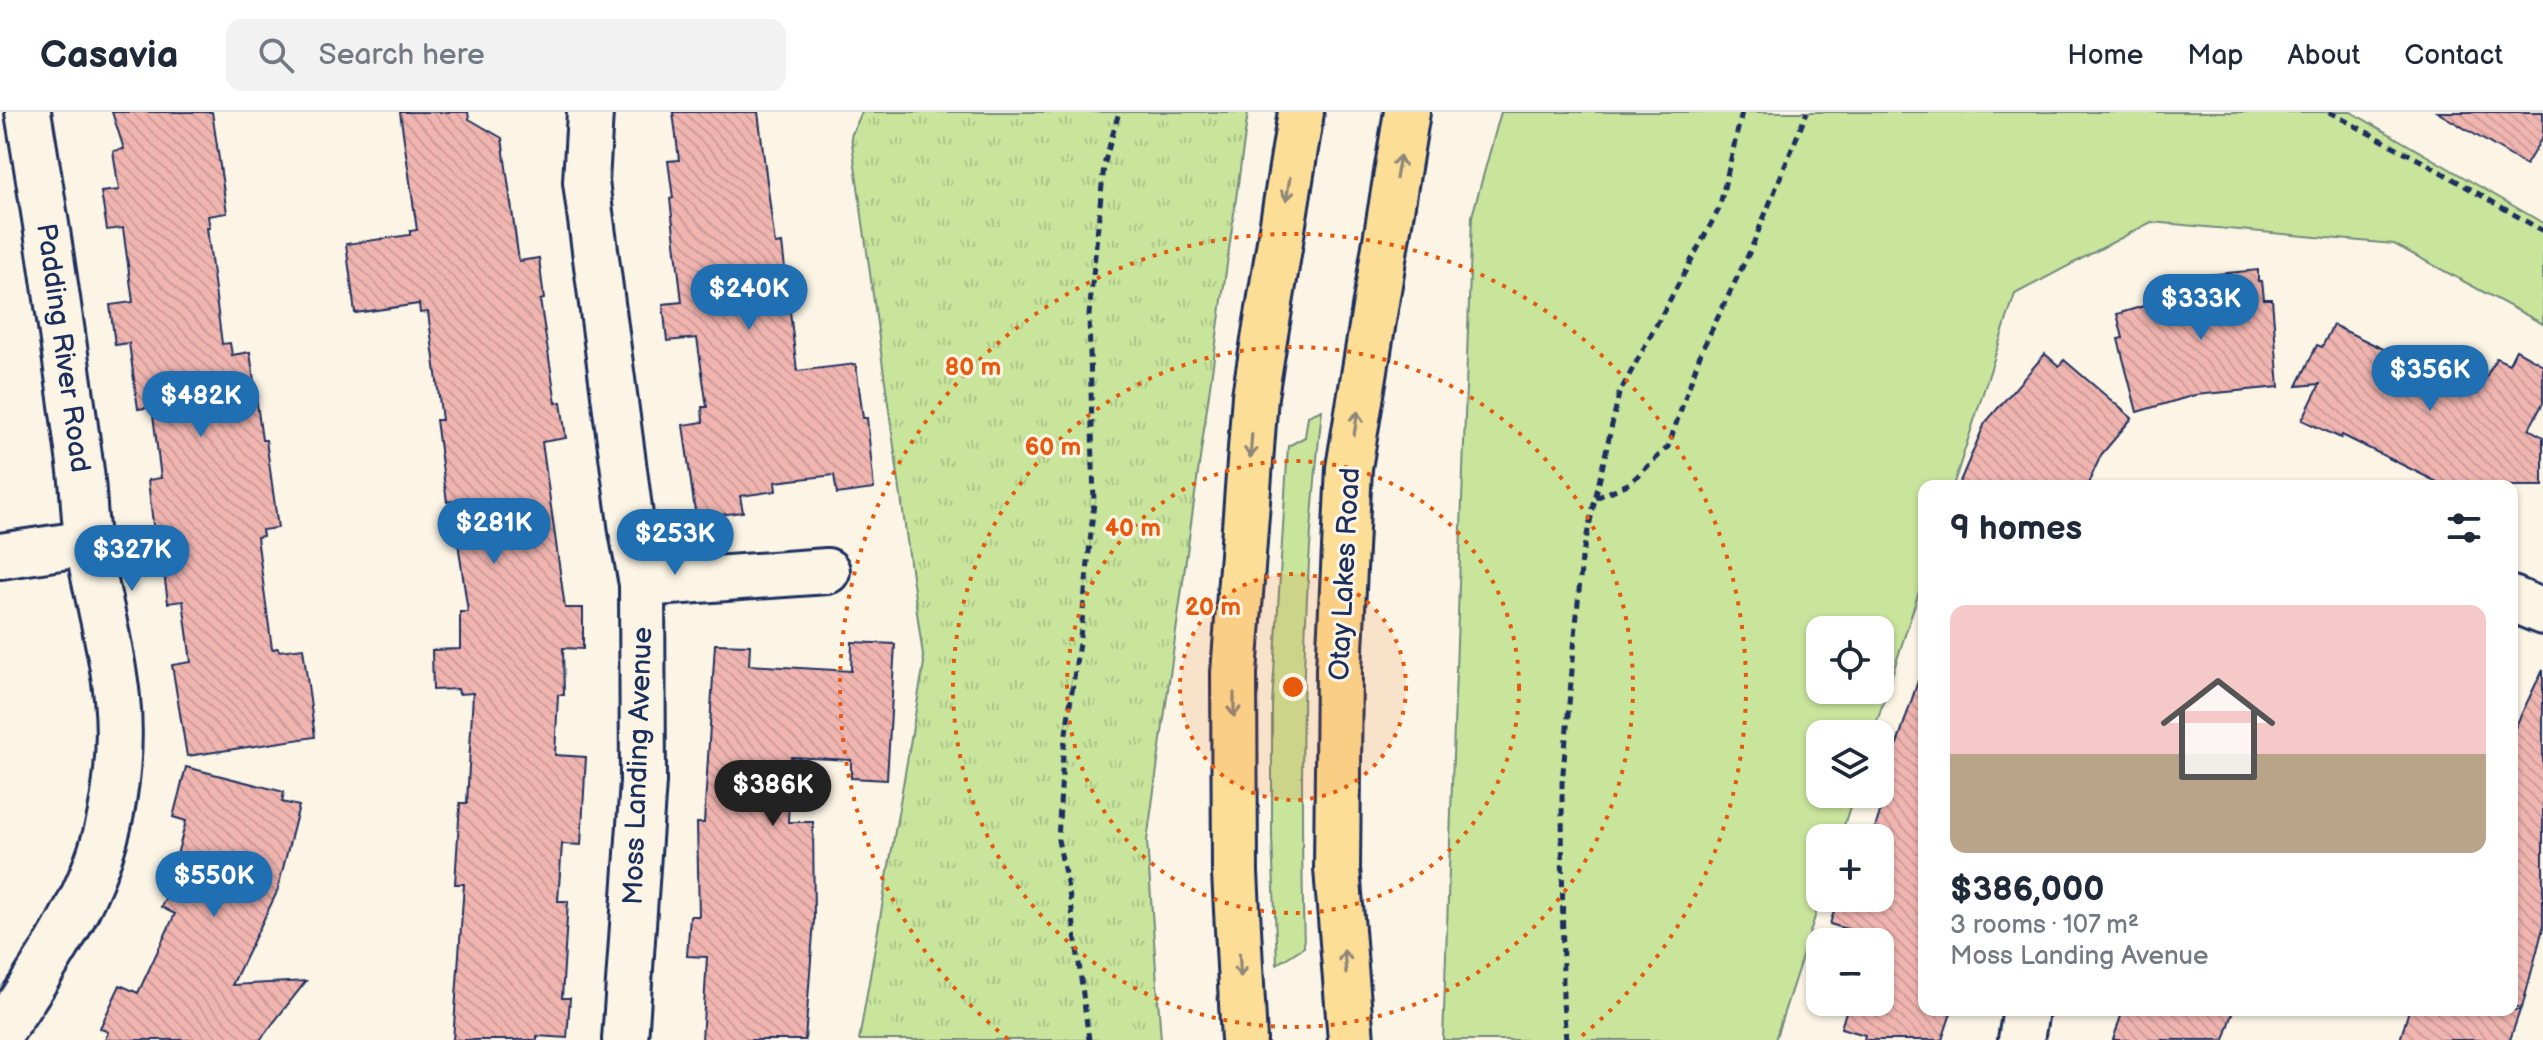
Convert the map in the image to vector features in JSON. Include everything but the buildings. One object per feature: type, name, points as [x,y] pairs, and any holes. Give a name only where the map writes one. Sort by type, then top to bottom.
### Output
[{"type":"main road","points":[[1244,1040],[1235,873],[1234,673],[1255,396],[1301,112]]},
{"type":"main road","name":"Otay Lakes Road","points":[[1351,1040],[1337,869],[1339,669],[1349,468],[1407,112]]},
{"type":"street","name":"Padding River Road","points":[[0,1033],[79,906],[100,855],[111,814],[117,773],[117,699],[88,543],[78,447],[28,112]]},
{"type":"street","name":"Moss Landing Avenue","points":[[590,112],[586,182],[632,531],[642,584],[643,782],[625,1040]]},
{"type":"street","points":[[0,556],[88,543]]},
{"type":"street","points":[[642,584],[827,571]]},
{"type":"street","points":[[2518,602],[2543,612]]},
{"type":"street","points":[[2021,1040],[2025,1016]]},
{"type":"path","points":[[1089,1040],[1071,903],[1058,840],[1063,754],[1082,622],[1094,502],[1089,315],[1104,165],[1119,112]]},
{"type":"path","points":[[1566,1040],[1563,1002],[1562,784],[1582,557],[1619,394],[1719,209],[1742,112]]},
{"type":"path","points":[[1595,498],[1630,483],[1668,447],[1701,352],[1751,249],[1807,112]]},
{"type":"path","points":[[2329,112],[2543,231]]},
{"type":"green space","points":[[862,112],[1248,112],[1147,841],[1161,1040],[859,1040],[924,663],[851,136]]},
{"type":"green space","points":[[1501,112],[2351,112],[2543,223],[2543,324],[2394,244],[2151,222],[2015,294],[1955,480],[1918,480],[1918,595],[1894,669],[1894,616],[1806,616],[1806,704],[1883,704],[1878,720],[1806,720],[1806,808],[1850,808],[1844,824],[1806,824],[1806,912],[1816,912],[1811,928],[1806,928],[1806,944],[1775,1040],[1443,1040],[1472,216]]},
{"type":"green space","points":[[1322,410],[1306,611],[1302,813],[1304,947],[1277,964],[1272,837],[1272,705],[1288,446],[1305,437],[1308,416]]}]
